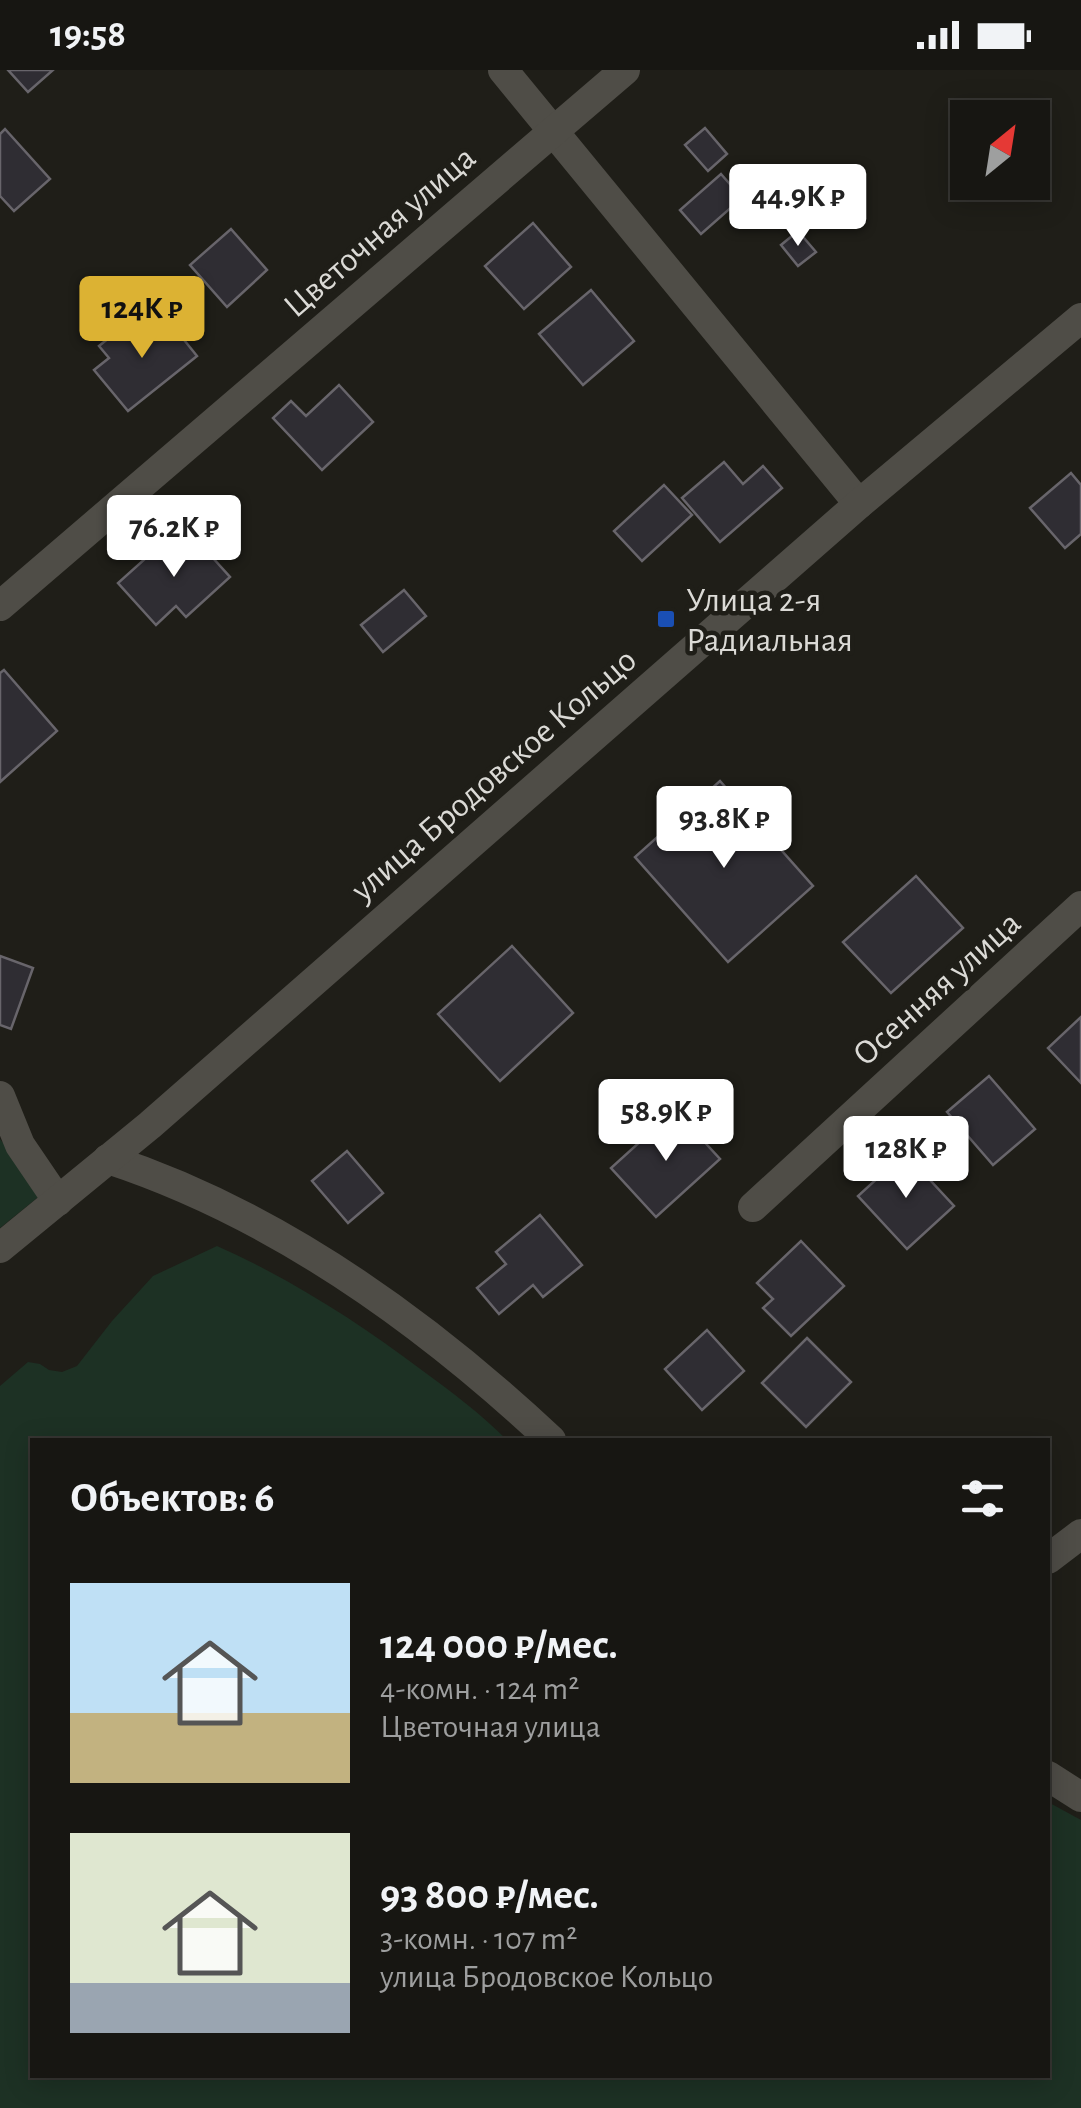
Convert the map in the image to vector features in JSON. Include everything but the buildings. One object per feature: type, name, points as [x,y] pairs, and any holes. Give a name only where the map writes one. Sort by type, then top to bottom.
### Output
[{"type":"street","points":[[502,70],[859,504]]},
{"type":"street","name":"Цветочная улица","points":[[0,606],[625,70]]},
{"type":"street","name":"улица Бродовское Кольцо","points":[[0,1248],[108,1159],[859,504],[1081,318]]},
{"type":"street","name":"Осенняя улица","points":[[753,1206],[1081,906]]},
{"type":"street","points":[[0,1096],[20,1145],[58,1201]]},
{"type":"street","points":[[108,1159],[252,1221],[311,1255],[420,1328],[550,1438]]},
{"type":"street","points":[[1050,1557],[1081,1534]]},
{"type":"street","points":[[1050,1777],[1081,1797]]},
{"type":"green space","points":[[0,1139],[42,1194],[0,1228]]},
{"type":"green space","points":[[217,1246],[298,1287],[349,1319],[455,1395],[505,1438],[30,1438],[30,2078],[1050,2078],[1050,1803],[1081,1820],[1081,2108],[0,2108],[0,1386],[28,1362],[62,1372],[77,1366],[153,1276]]},
{"type":"place","name":"Улица 2-я Радиальная","points":[[666,619]]}]
